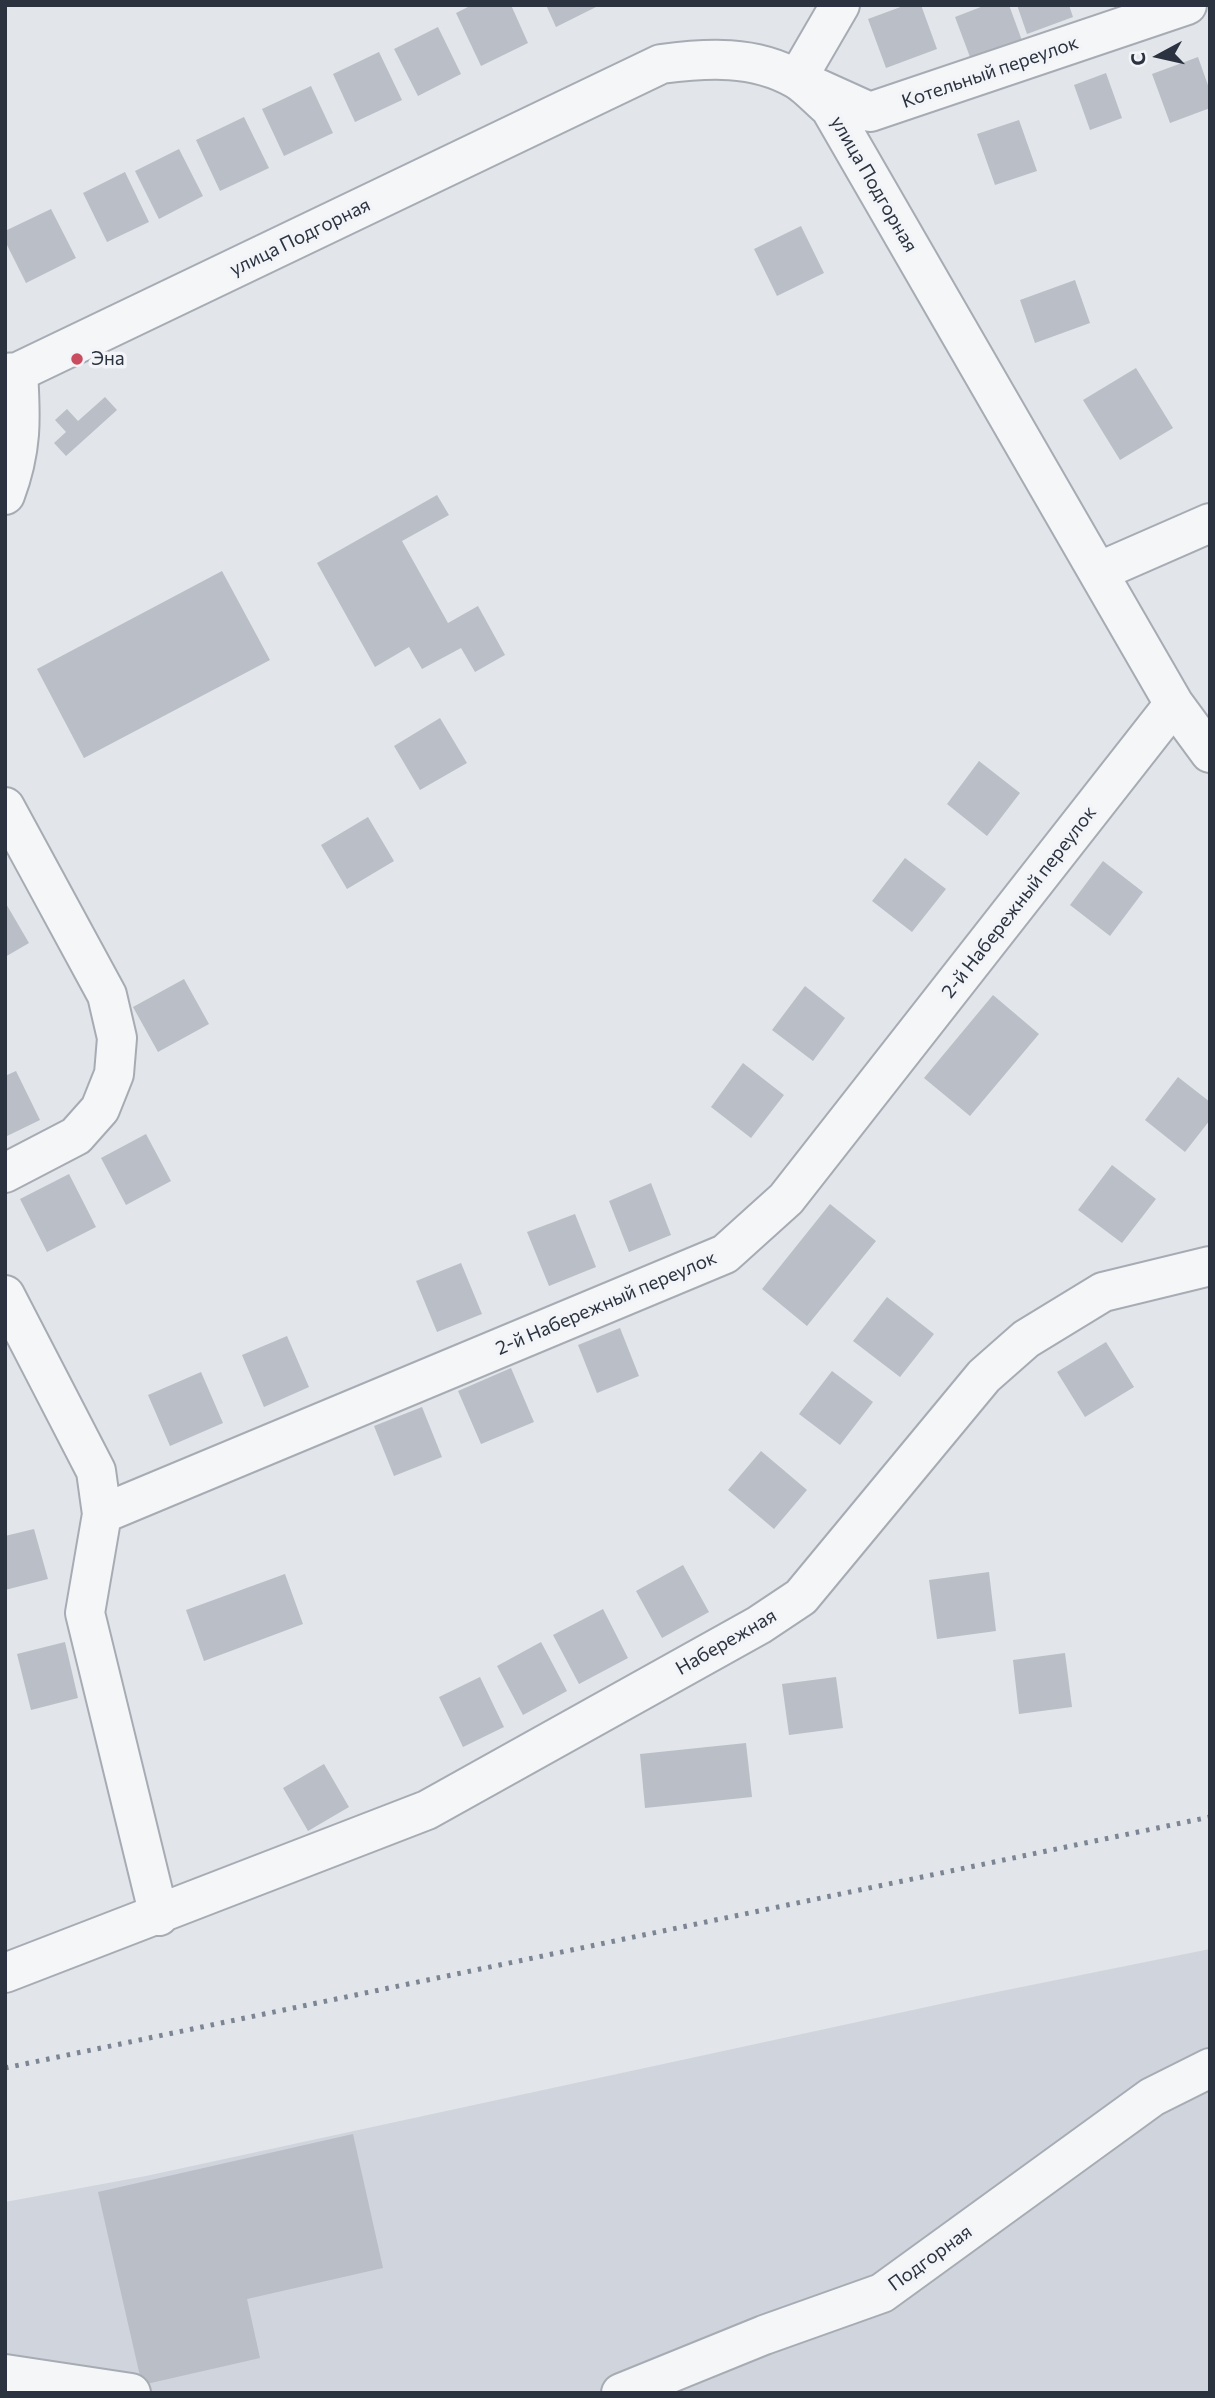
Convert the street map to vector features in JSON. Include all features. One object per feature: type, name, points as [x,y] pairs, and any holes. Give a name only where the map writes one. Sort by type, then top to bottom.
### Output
[{"type":"street","points":[[797,79],[840,5]]},
{"type":"street","name":"Котельный переулок","points":[[797,79],[870,113],[1187,5]]},
{"type":"street","name":"улица Подгорная","points":[[11,373],[662,64],[704,58],[744,61],[797,79],[830,108],[1174,704],[1210,753]]},
{"type":"street","points":[[5,495],[18,463],[21,419],[11,373]]},
{"type":"street","points":[[1098,572],[1210,523]]},
{"type":"street","name":"2-й Набережный переулок","points":[[102,1514],[724,1254],[786,1199],[1174,704]]},
{"type":"street","points":[[5,807],[107,995],[117,1038],[114,1074],[100,1109],[76,1136],[5,1173]]},
{"type":"street","name":"Набережная","points":[[5,1973],[159,1916],[427,1810],[759,1625],[801,1597],[984,1376],[1026,1339],[1103,1292],[1210,1266]]},
{"type":"street","points":[[5,1295],[96,1471],[102,1514],[85,1613],[159,1916]]},
{"type":"street","name":"Подгорная","points":[[621,2393],[764,2335],[882,2293],[1152,2097],[1210,2068]]},
{"type":"street","points":[[5,2374],[131,2393]]},
{"type":"shaded area","points":[[1210,1949],[1210,2393],[5,2393],[5,2202],[146,2176],[982,1995]]},
{"type":"building","points":[[472,5],[511,5],[528,43],[481,66],[456,13]]},
{"type":"building","points":[[546,5],[600,5],[556,27]]},
{"type":"building","points":[[906,5],[921,5],[937,49],[886,68],[868,19]]},
{"type":"building","points":[[986,5],[1009,5],[1024,46],[973,65],[955,17]]},
{"type":"building","points":[[1017,5],[1069,5],[1073,17],[1027,34]]},
{"type":"building","points":[[438,27],[461,74],[418,96],[394,49]]},
{"type":"building","points":[[379,52],[402,100],[355,122],[333,74]]},
{"type":"building","points":[[1198,57],[1210,91],[1210,108],[1170,123],[1152,74]]},
{"type":"building","points":[[1106,73],[1122,118],[1090,130],[1074,85]]},
{"type":"building","points":[[311,86],[333,133],[284,156],[262,109]]},
{"type":"building","points":[[244,117],[269,168],[220,191],[196,140]]},
{"type":"building","points":[[1019,120],[1037,171],[995,185],[977,134]]},
{"type":"building","points":[[179,149],[203,196],[159,219],[135,171]]},
{"type":"building","points":[[125,172],[149,222],[107,242],[83,193]]},
{"type":"building","points":[[51,209],[76,258],[26,283],[5,241],[5,231]]},
{"type":"building","points":[[801,226],[824,273],[777,296],[754,249]]},
{"type":"building","points":[[1075,280],[1090,323],[1035,343],[1020,300]]},
{"type":"building","points":[[1136,368],[1173,428],[1120,460],[1083,400]]},
{"type":"building","points":[[105,397],[117,410],[66,456],[54,443],[66,432],[55,420],[67,409],[78,421]]},
{"type":"building","points":[[437,495],[449,515],[402,541],[448,623],[478,606],[505,655],[475,672],[461,648],[422,669],[409,647],[375,667],[317,563]]},
{"type":"building","points":[[222,571],[270,660],[84,758],[37,669]]},
{"type":"building","points":[[440,718],[467,763],[420,790],[394,746]]},
{"type":"building","points":[[979,761],[1020,793],[987,836],[947,804]]},
{"type":"building","points":[[368,817],[394,861],[347,889],[321,845]]},
{"type":"building","points":[[905,858],[946,889],[912,932],[872,901]]},
{"type":"building","points":[[1103,861],[1143,892],[1110,936],[1070,905]]},
{"type":"building","points":[[5,902],[29,943],[5,957]]},
{"type":"building","points":[[184,979],[209,1024],[158,1052],[133,1007]]},
{"type":"building","points":[[805,986],[845,1018],[813,1061],[772,1030]]},
{"type":"building","points":[[993,995],[1039,1034],[970,1116],[924,1078]]},
{"type":"building","points":[[743,1063],[784,1095],[751,1138],[711,1107]]},
{"type":"building","points":[[16,1071],[40,1120],[5,1137],[5,1076]]},
{"type":"building","points":[[1178,1077],[1210,1102],[1210,1120],[1185,1152],[1145,1120]]},
{"type":"building","points":[[146,1134],[171,1181],[126,1205],[101,1158]]},
{"type":"building","points":[[1112,1165],[1156,1199],[1122,1243],[1078,1210]]},
{"type":"building","points":[[69,1174],[96,1227],[47,1252],[20,1199]]},
{"type":"building","points":[[651,1183],[671,1235],[629,1252],[609,1201]]},
{"type":"building","points":[[830,1204],[876,1241],[807,1326],[762,1289]]},
{"type":"building","points":[[575,1214],[596,1267],[549,1286],[527,1232]]},
{"type":"building","points":[[461,1263],[482,1314],[437,1332],[416,1281]]},
{"type":"building","points":[[887,1297],[934,1334],[900,1377],[853,1341]]},
{"type":"building","points":[[620,1328],[639,1376],[597,1393],[578,1345]]},
{"type":"building","points":[[287,1336],[309,1387],[264,1407],[242,1355]]},
{"type":"building","points":[[1106,1342],[1134,1387],[1085,1417],[1057,1372]]},
{"type":"building","points":[[511,1368],[534,1422],[481,1444],[458,1391]]},
{"type":"building","points":[[832,1371],[873,1402],[840,1445],[799,1414]]},
{"type":"building","points":[[201,1372],[223,1423],[170,1446],[148,1395]]},
{"type":"building","points":[[422,1407],[442,1457],[394,1476],[374,1426]]},
{"type":"building","points":[[761,1451],[807,1490],[774,1529],[728,1490]]},
{"type":"building","points":[[34,1529],[48,1579],[5,1590],[5,1536]]},
{"type":"building","points":[[683,1565],[709,1612],[662,1638],[636,1591]]},
{"type":"building","points":[[989,1572],[996,1631],[937,1639],[929,1580]]},
{"type":"building","points":[[285,1574],[303,1624],[204,1661],[186,1610]]},
{"type":"building","points":[[603,1609],[628,1658],[579,1684],[553,1635]]},
{"type":"building","points":[[65,1642],[78,1698],[31,1710],[17,1654]]},
{"type":"building","points":[[541,1642],[567,1691],[523,1715],[497,1666]]},
{"type":"building","points":[[1065,1653],[1072,1707],[1019,1714],[1013,1660]]},
{"type":"building","points":[[480,1677],[504,1727],[463,1747],[439,1697]]},
{"type":"building","points":[[836,1677],[843,1728],[789,1735],[782,1684]]},
{"type":"building","points":[[746,1743],[752,1797],[645,1808],[640,1754]]},
{"type":"building","points":[[324,1764],[349,1807],[308,1831],[283,1788]]},
{"type":"building","points":[[353,2134],[383,2268],[247,2299],[260,2358],[142,2385],[98,2192]]},
{"type":"railway","points":[[5,2068],[1210,1817]]},
{"type":"place","name":"Эна","points":[[77,359]]}]
